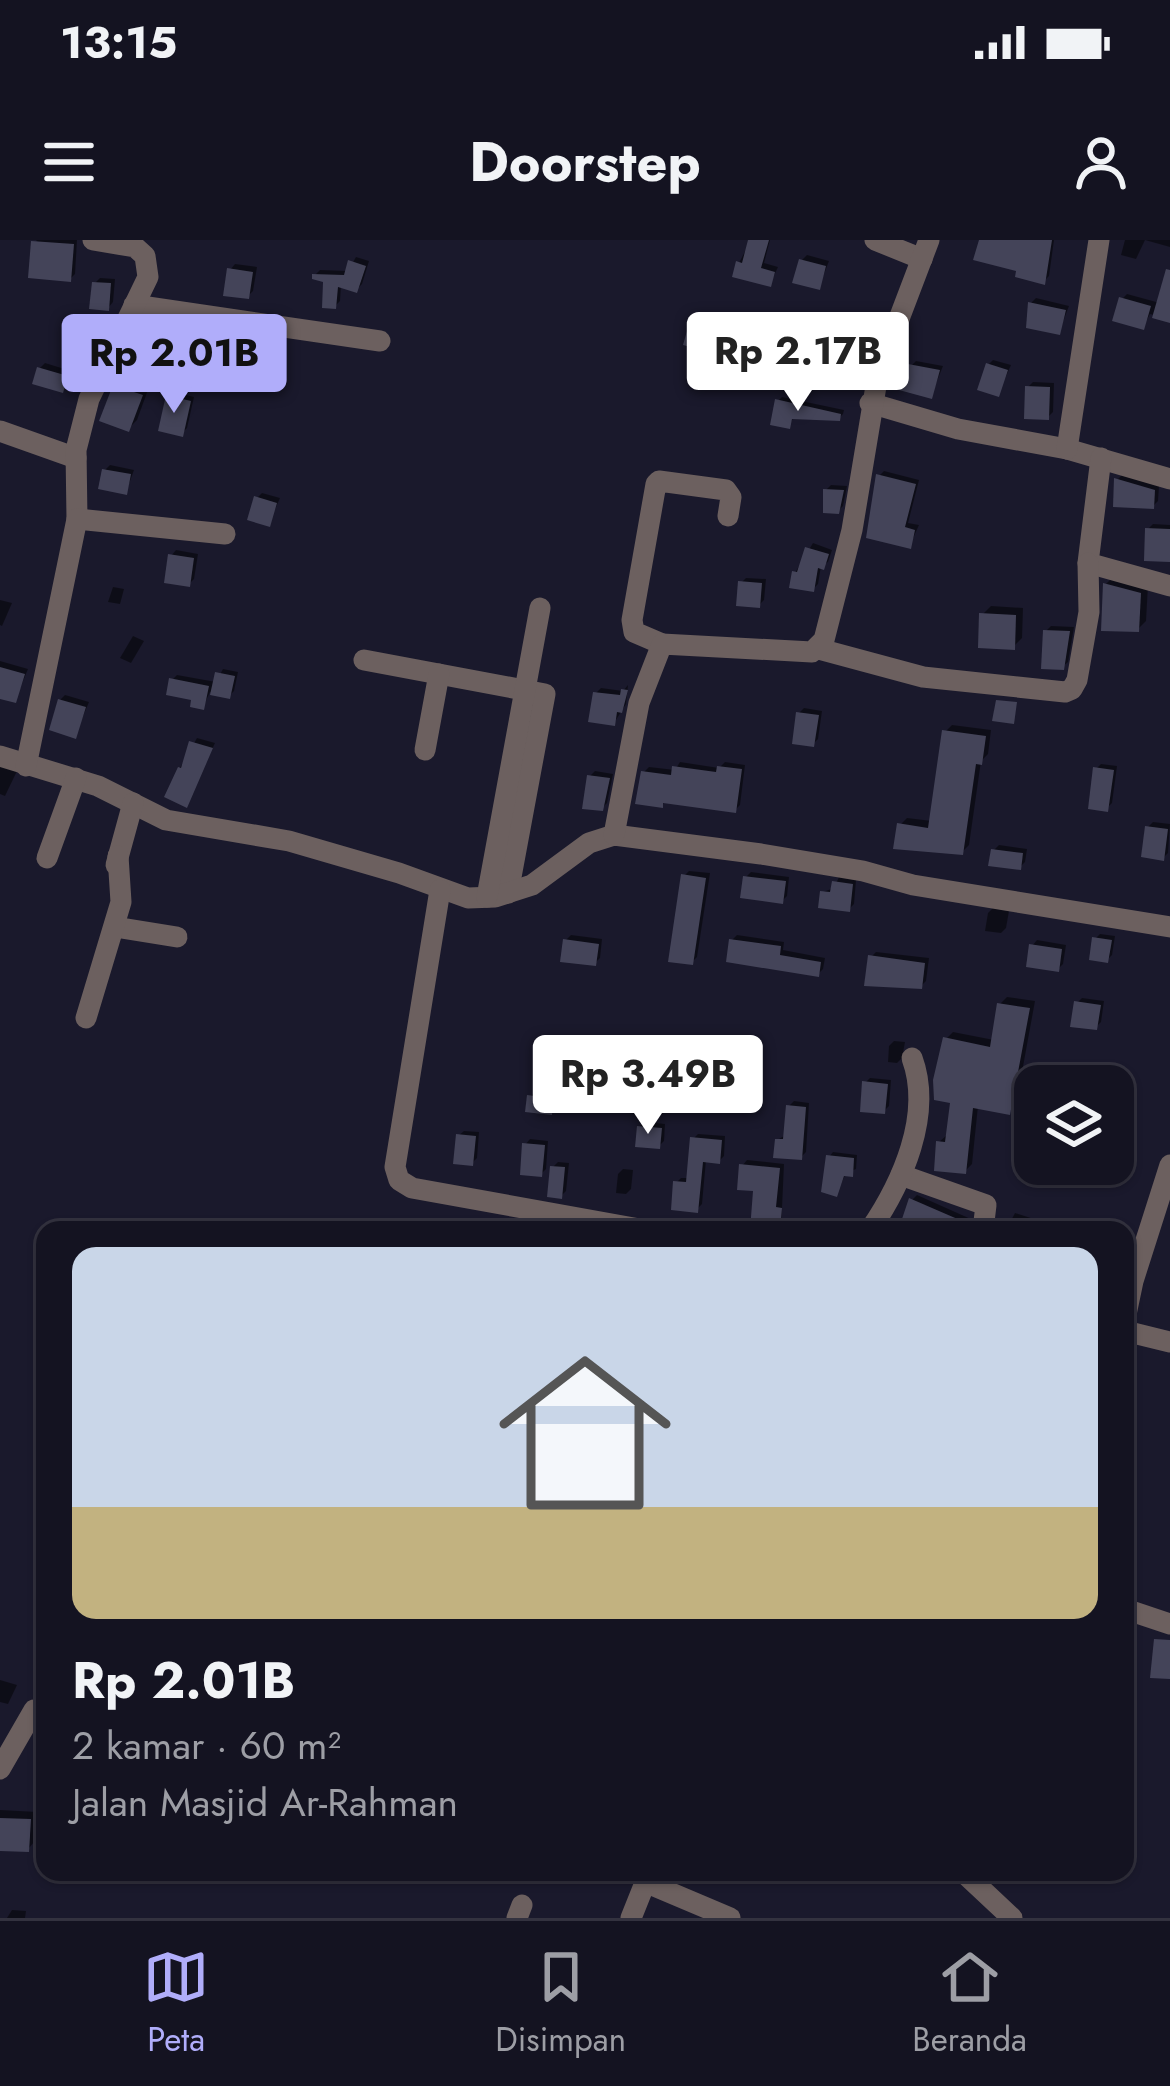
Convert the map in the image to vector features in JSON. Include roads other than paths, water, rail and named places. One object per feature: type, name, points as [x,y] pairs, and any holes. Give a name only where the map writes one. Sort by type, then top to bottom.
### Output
[{"type":"street","points":[[26,766],[77,519],[76,458],[89,399],[148,277],[146,256],[135,247],[93,240]]},
{"type":"street","points":[[819,649],[852,530],[870,403],[926,249],[875,240]]},
{"type":"street","points":[[1067,449],[1099,240]]},
{"type":"street","points":[[134,305],[380,340]]},
{"type":"street","points":[[870,403],[958,429],[1067,449],[1170,479]]},
{"type":"street","points":[[0,431],[76,458]]},
{"type":"street","points":[[728,516],[731,497],[726,490],[656,484],[632,620],[634,632],[662,644],[819,649],[923,677],[1065,692],[1077,680],[1089,612],[1088,563],[1101,458]]},
{"type":"street","points":[[77,519],[225,534]]},
{"type":"street","points":[[1088,563],[1170,586]]},
{"type":"street","points":[[525,690],[540,608]]},
{"type":"street","points":[[614,836],[639,703],[662,644]]},
{"type":"street","points":[[364,660],[545,694],[497,895]]},
{"type":"street","points":[[424,750],[439,674]]},
{"type":"street","points":[[0,756],[76,778],[166,820],[289,841],[399,872],[469,898],[532,885],[589,844],[614,836],[782,857],[913,885],[1170,927]]},
{"type":"street","points":[[47,858],[76,778]]},
{"type":"street","points":[[86,1018],[121,902],[115,866],[133,803]]},
{"type":"street","points":[[440,890],[395,1167],[398,1180],[412,1188],[595,1221]]},
{"type":"street","points":[[115,926],[177,937]]},
{"type":"street","points":[[875,1221],[901,1175],[916,1127],[919,1077],[912,1058]]},
{"type":"street","points":[[1134,1278],[1170,1166]]},
{"type":"street","points":[[901,1175],[986,1205],[984,1221]]},
{"type":"street","points":[[1134,1333],[1170,1342]]},
{"type":"street","points":[[1134,1612],[1170,1624]]},
{"type":"street","points":[[0,1769],[34,1710]]},
{"type":"street","points":[[631,1918],[645,1881]]},
{"type":"street","points":[[655,1881],[730,1918]]},
{"type":"street","points":[[973,1881],[1012,1918]]}]
